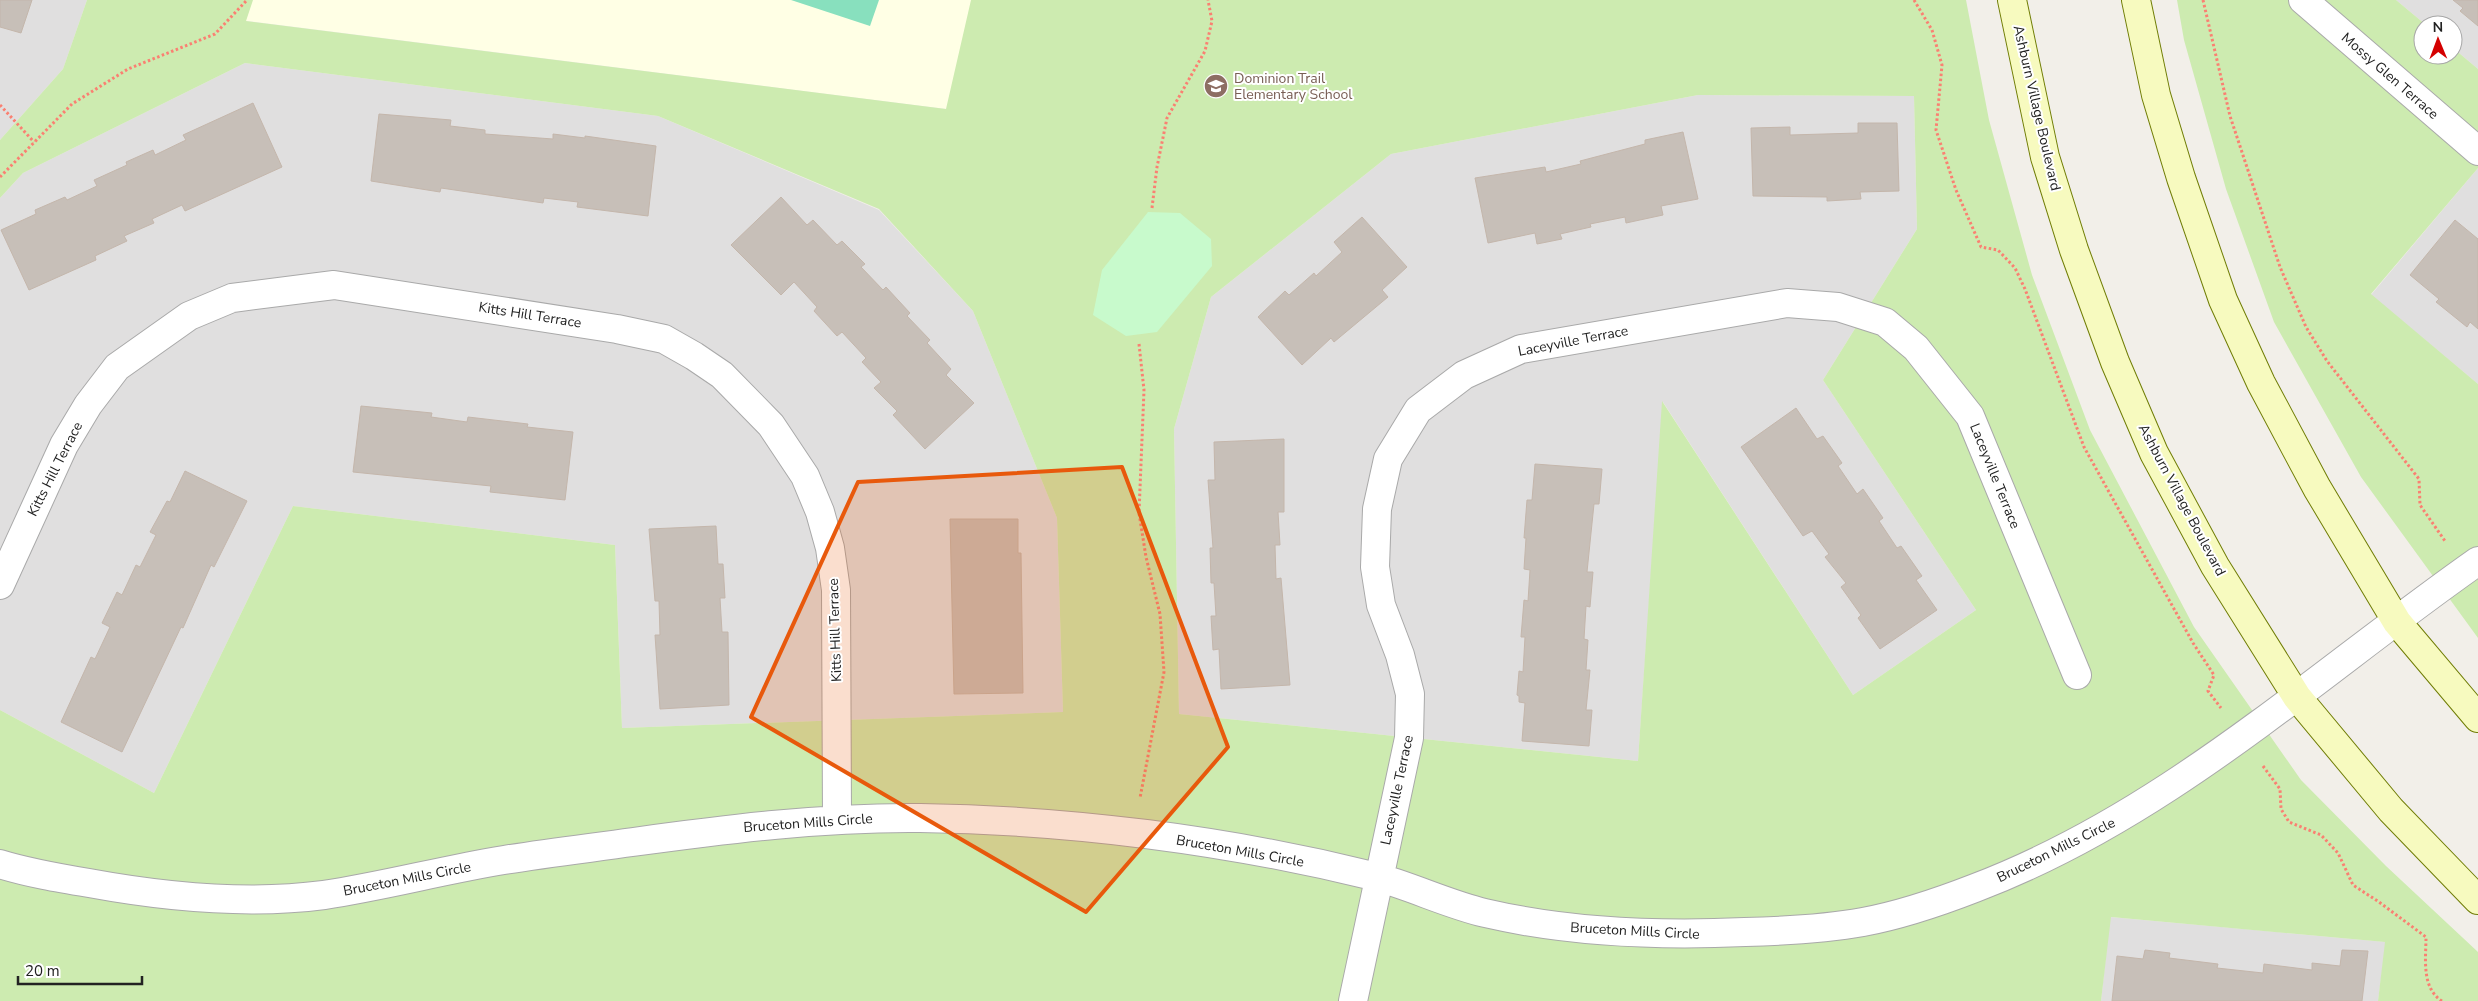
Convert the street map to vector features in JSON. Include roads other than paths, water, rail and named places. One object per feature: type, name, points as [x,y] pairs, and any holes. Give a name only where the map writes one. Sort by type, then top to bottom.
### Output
[{"type":"main road","name":"Ashburn Village Boulevard","points":[[2012,0],[2046,157],[2074,250],[2115,362],[2154,453],[2214,566],[2297,697],[2391,810],[2478,900]]},
{"type":"main road","points":[[2136,0],[2156,96],[2181,178],[2223,300],[2261,383],[2316,488],[2397,622],[2478,718]]},
{"type":"street","name":"Mossy Glen Terrace","points":[[2303,0],[2478,151]]},
{"type":"street","name":"Kitts Hill Terrace","points":[[0,585],[64,445],[88,406],[117,367],[189,316],[232,298],[334,285],[617,329],[664,339],[722,375],[771,425],[805,476],[820,512],[830,548],[836,590],[837,818]]},
{"type":"street","name":"Laceyville Terrace","points":[[1353,1001],[1409,738],[1410,694],[1400,655],[1381,605],[1375,566],[1377,508],[1388,459],[1418,410],[1464,374],[1521,349],[1786,303],[1838,307],[1885,322],[1916,348],[1970,416],[2077,675]]},
{"type":"street","points":[[2397,622],[2471,566]]},
{"type":"street","name":"Bruceton Mills Circle","points":[[0,864],[27,872],[153,895],[252,899],[320,895],[503,860],[721,830],[837,818],[926,818],[1042,823],[1134,832],[1276,856],[1378,878],[1481,912],[1571,929],[1679,935],[1786,930],[1864,922],[1938,902],[2018,872],[2091,836],[2160,795],[2297,697],[2397,622]]},
{"type":"place","name":"Dominion Trail Elementary School","points":[[1216,86]]}]
